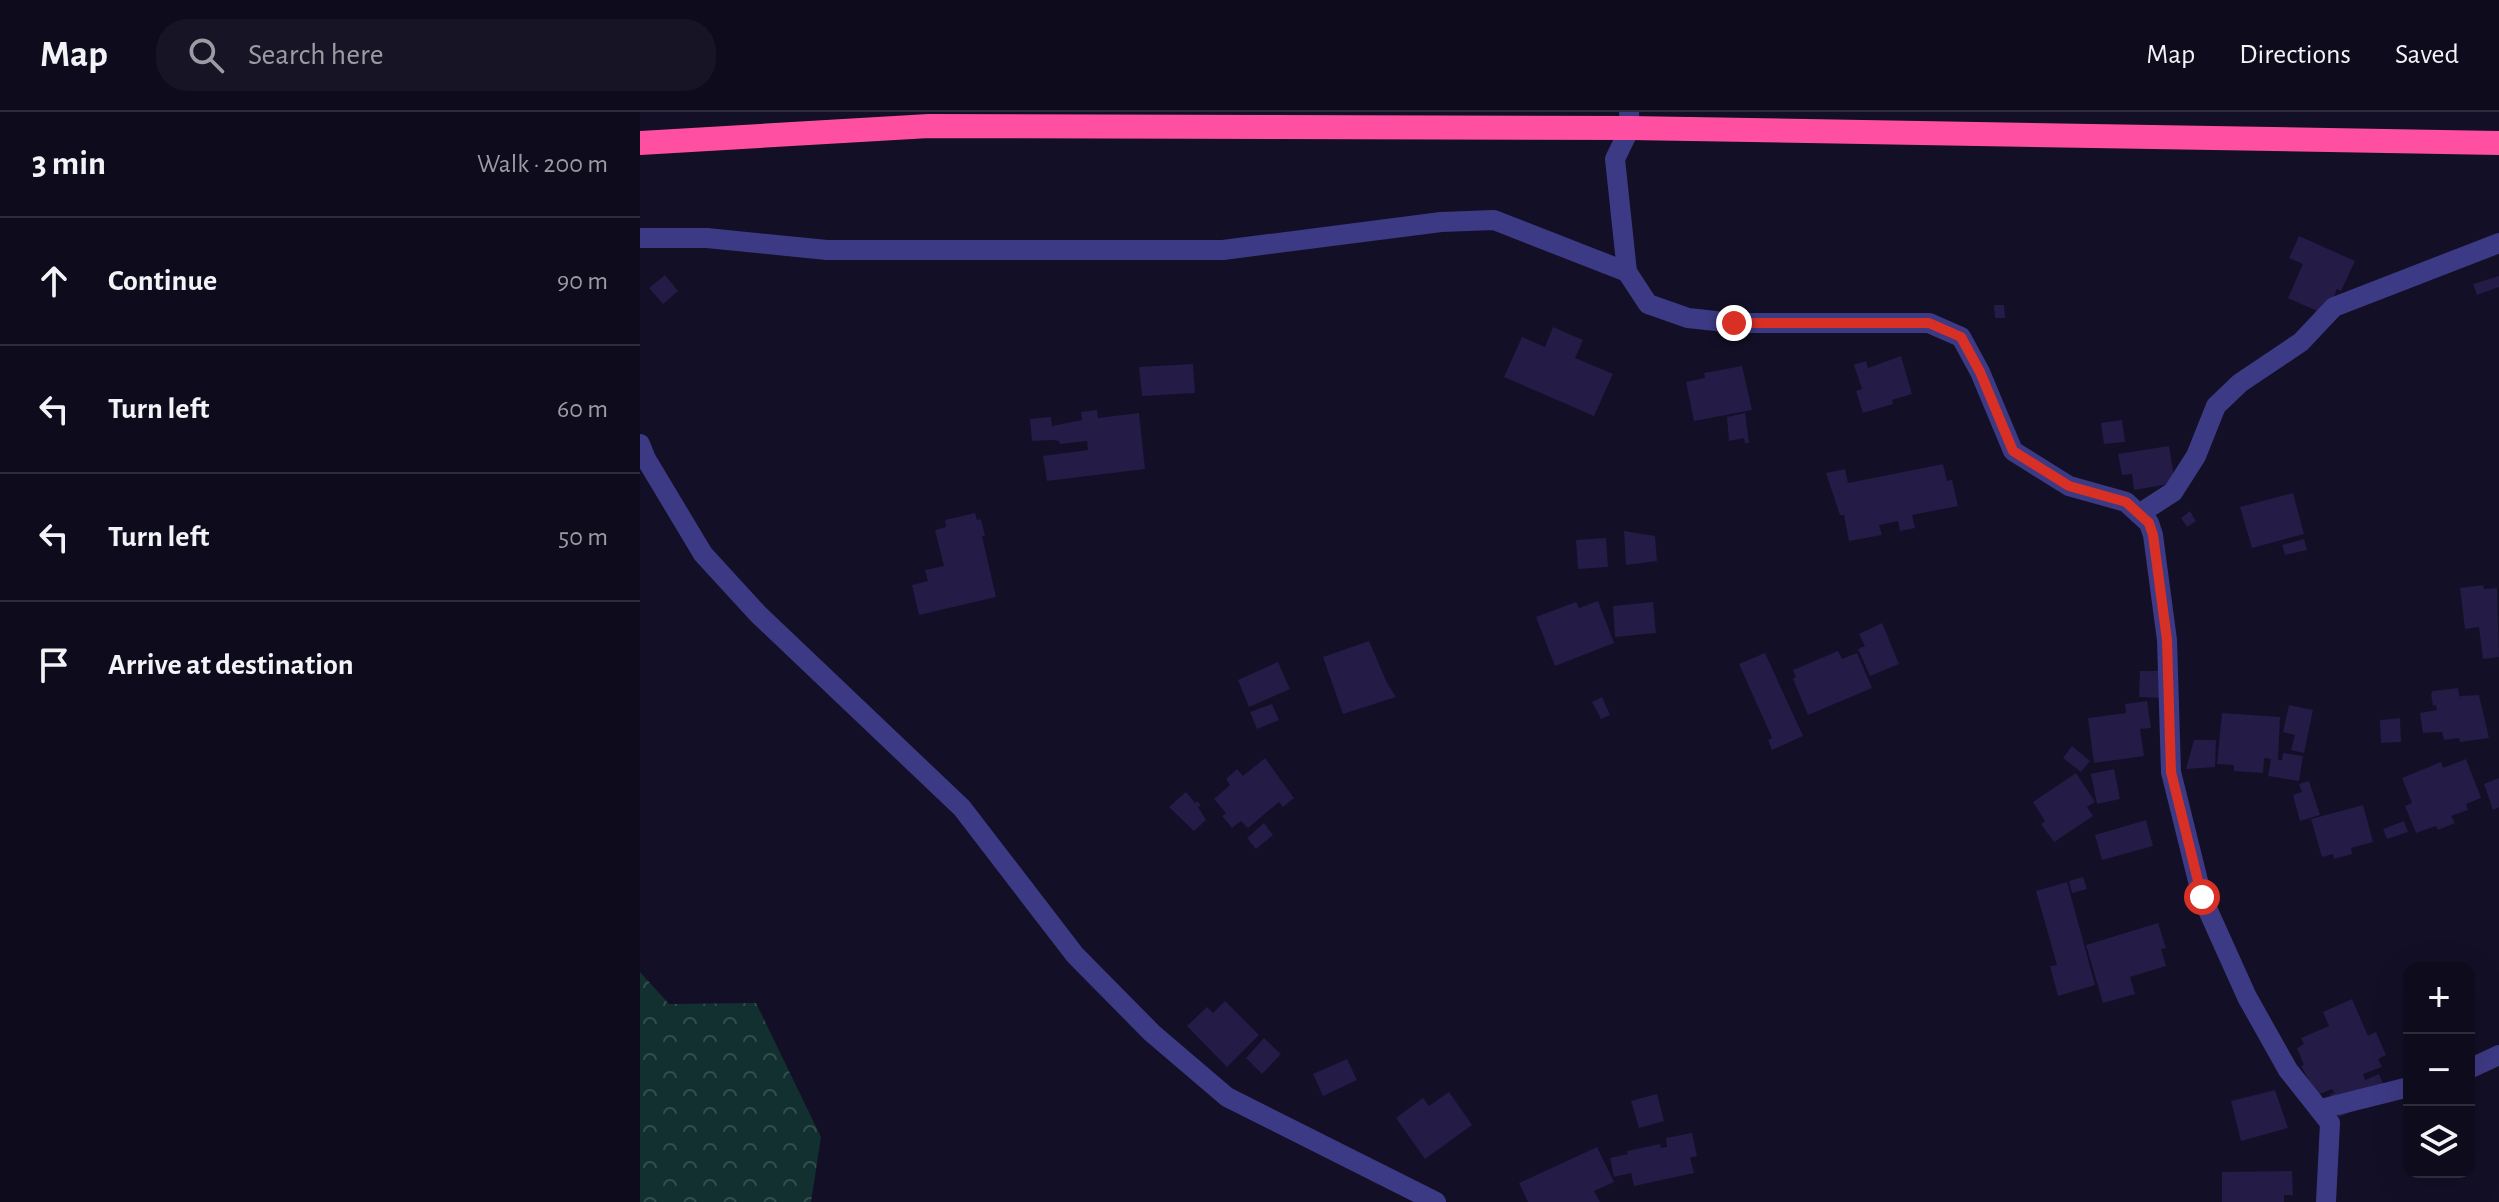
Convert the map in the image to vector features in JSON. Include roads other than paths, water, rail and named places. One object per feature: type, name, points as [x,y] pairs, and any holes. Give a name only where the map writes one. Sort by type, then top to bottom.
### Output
[{"type":"highway","points":[[640,143],[929,126],[1630,120],[2499,143]]},
{"type":"street","points":[[1630,120],[1615,159],[1627,272],[1648,304],[1688,318],[1734,323],[1929,323],[1961,337],[1980,372],[2013,451],[2069,486],[2126,502],[2149,523],[2167,640],[2171,772],[2202,897],[2247,997],[2288,1070],[2330,1123],[2326,1202]]},
{"type":"street","points":[[640,238],[707,238],[827,250],[1223,250],[1441,222],[1494,220],[1627,272]]},
{"type":"street","points":[[2139,514],[2173,492],[2196,456],[2216,406],[2240,383],[2301,342],[2334,307],[2499,243]]},
{"type":"street","points":[[640,444],[703,554],[758,614],[962,808],[1075,955],[1152,1033],[1227,1097],[1436,1202]]},
{"type":"street","points":[[2475,1066],[2499,1055]]},
{"type":"street","points":[[2321,1109],[2403,1088]]}]
